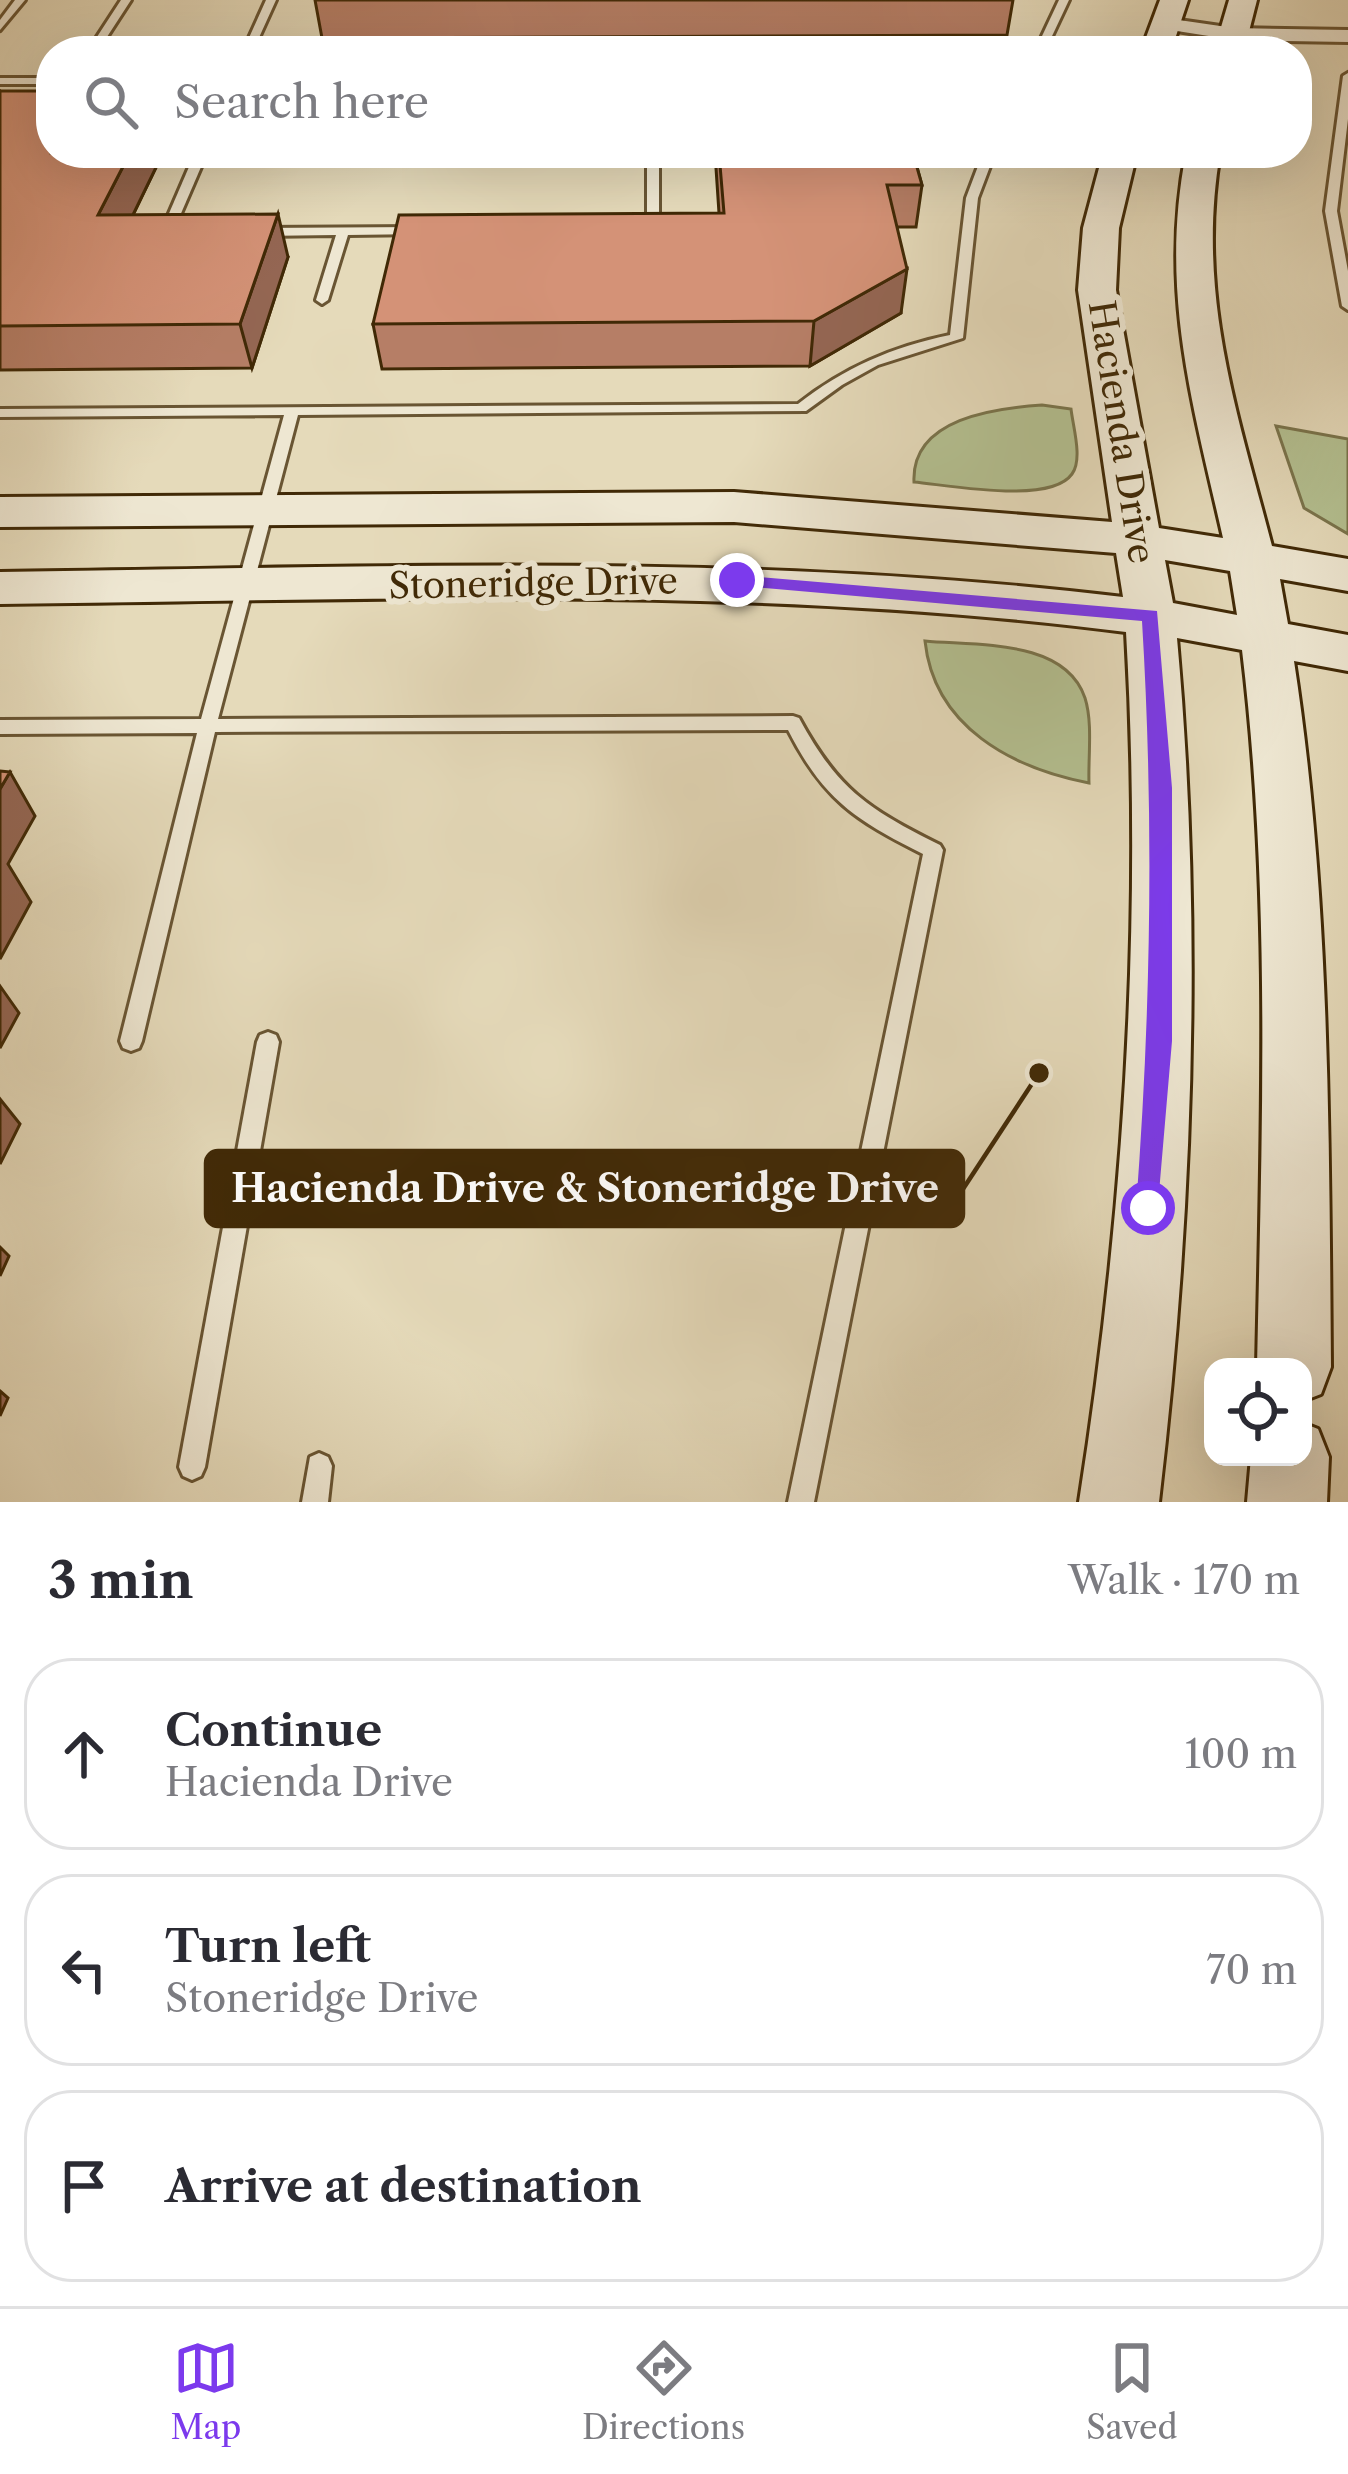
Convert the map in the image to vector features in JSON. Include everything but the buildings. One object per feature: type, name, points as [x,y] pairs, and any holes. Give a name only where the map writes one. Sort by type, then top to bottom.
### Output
[{"type":"main road","points":[[1234,36],[1243,0]]},
{"type":"main road","name":"Hacienda Drive","points":[[1116,168],[1101,228],[1097,290],[1150,615],[1162,788],[1160,1041],[1133,1400],[1119,1502]]},
{"type":"main road","points":[[1199,168],[1191,199],[1192,296],[1251,558],[1285,806],[1296,1054],[1294,1358]]},
{"type":"main road","name":"Stoneridge Drive","points":[[0,512],[734,507],[1139,540],[1348,575]]},
{"type":"main road","name":"Stoneridge Drive","points":[[0,588],[737,580],[1150,615],[1348,653]]},
{"type":"main road","points":[[1287,1502],[1289,1466]]},
{"type":"street","points":[[1165,25],[1208,36]]},
{"type":"street","points":[[1312,38],[1348,36]]},
{"type":"street","points":[[1312,49],[1348,50]]},
{"type":"lane","points":[[0,28],[20,0]]},
{"type":"lane","points":[[103,36],[126,0]]},
{"type":"lane","points":[[256,36],[271,0]]},
{"type":"lane","points":[[1047,36],[1064,0]]},
{"type":"lane","points":[[1348,76],[1331,211],[1348,306]]},
{"type":"lane","points":[[0,81],[36,81]]},
{"type":"lane","points":[[188,232],[166,232],[195,168]]},
{"type":"lane","points":[[629,230],[653,230],[653,168]]},
{"type":"lane","points":[[0,413],[801,409],[857,366],[890,352],[956,338],[972,198],[983,168]]},
{"type":"lane","points":[[322,300],[343,231]]},
{"type":"lane","points":[[254,232],[438,231]]},
{"type":"lane","points":[[131,1041],[212,725],[242,586],[292,412]]},
{"type":"lane","points":[[0,727],[793,723],[815,768],[856,811],[932,850],[801,1502]]},
{"type":"lane","points":[[193,1467],[268,1042]]},
{"type":"lane","points":[[315,1502],[319,1466]]},
{"type":"green space","points":[[1042,405],[1071,409],[1077,460],[1072,474],[1060,483],[1043,489],[997,491],[914,482],[917,460],[941,430],[980,414]]},
{"type":"green space","points":[[1276,426],[1348,439],[1348,534],[1304,508]]},
{"type":"green space","points":[[925,641],[1016,649],[1058,664],[1085,698],[1089,783],[1032,767],[982,739],[944,697],[931,671]]},
{"type":"place","name":"Hacienda Drive & Stoneridge Drive","points":[[1039,1073]]},
{"type":"route","points":[[737,580],[1150,615],[1162,788],[1160,1041],[1148,1208]]}]
